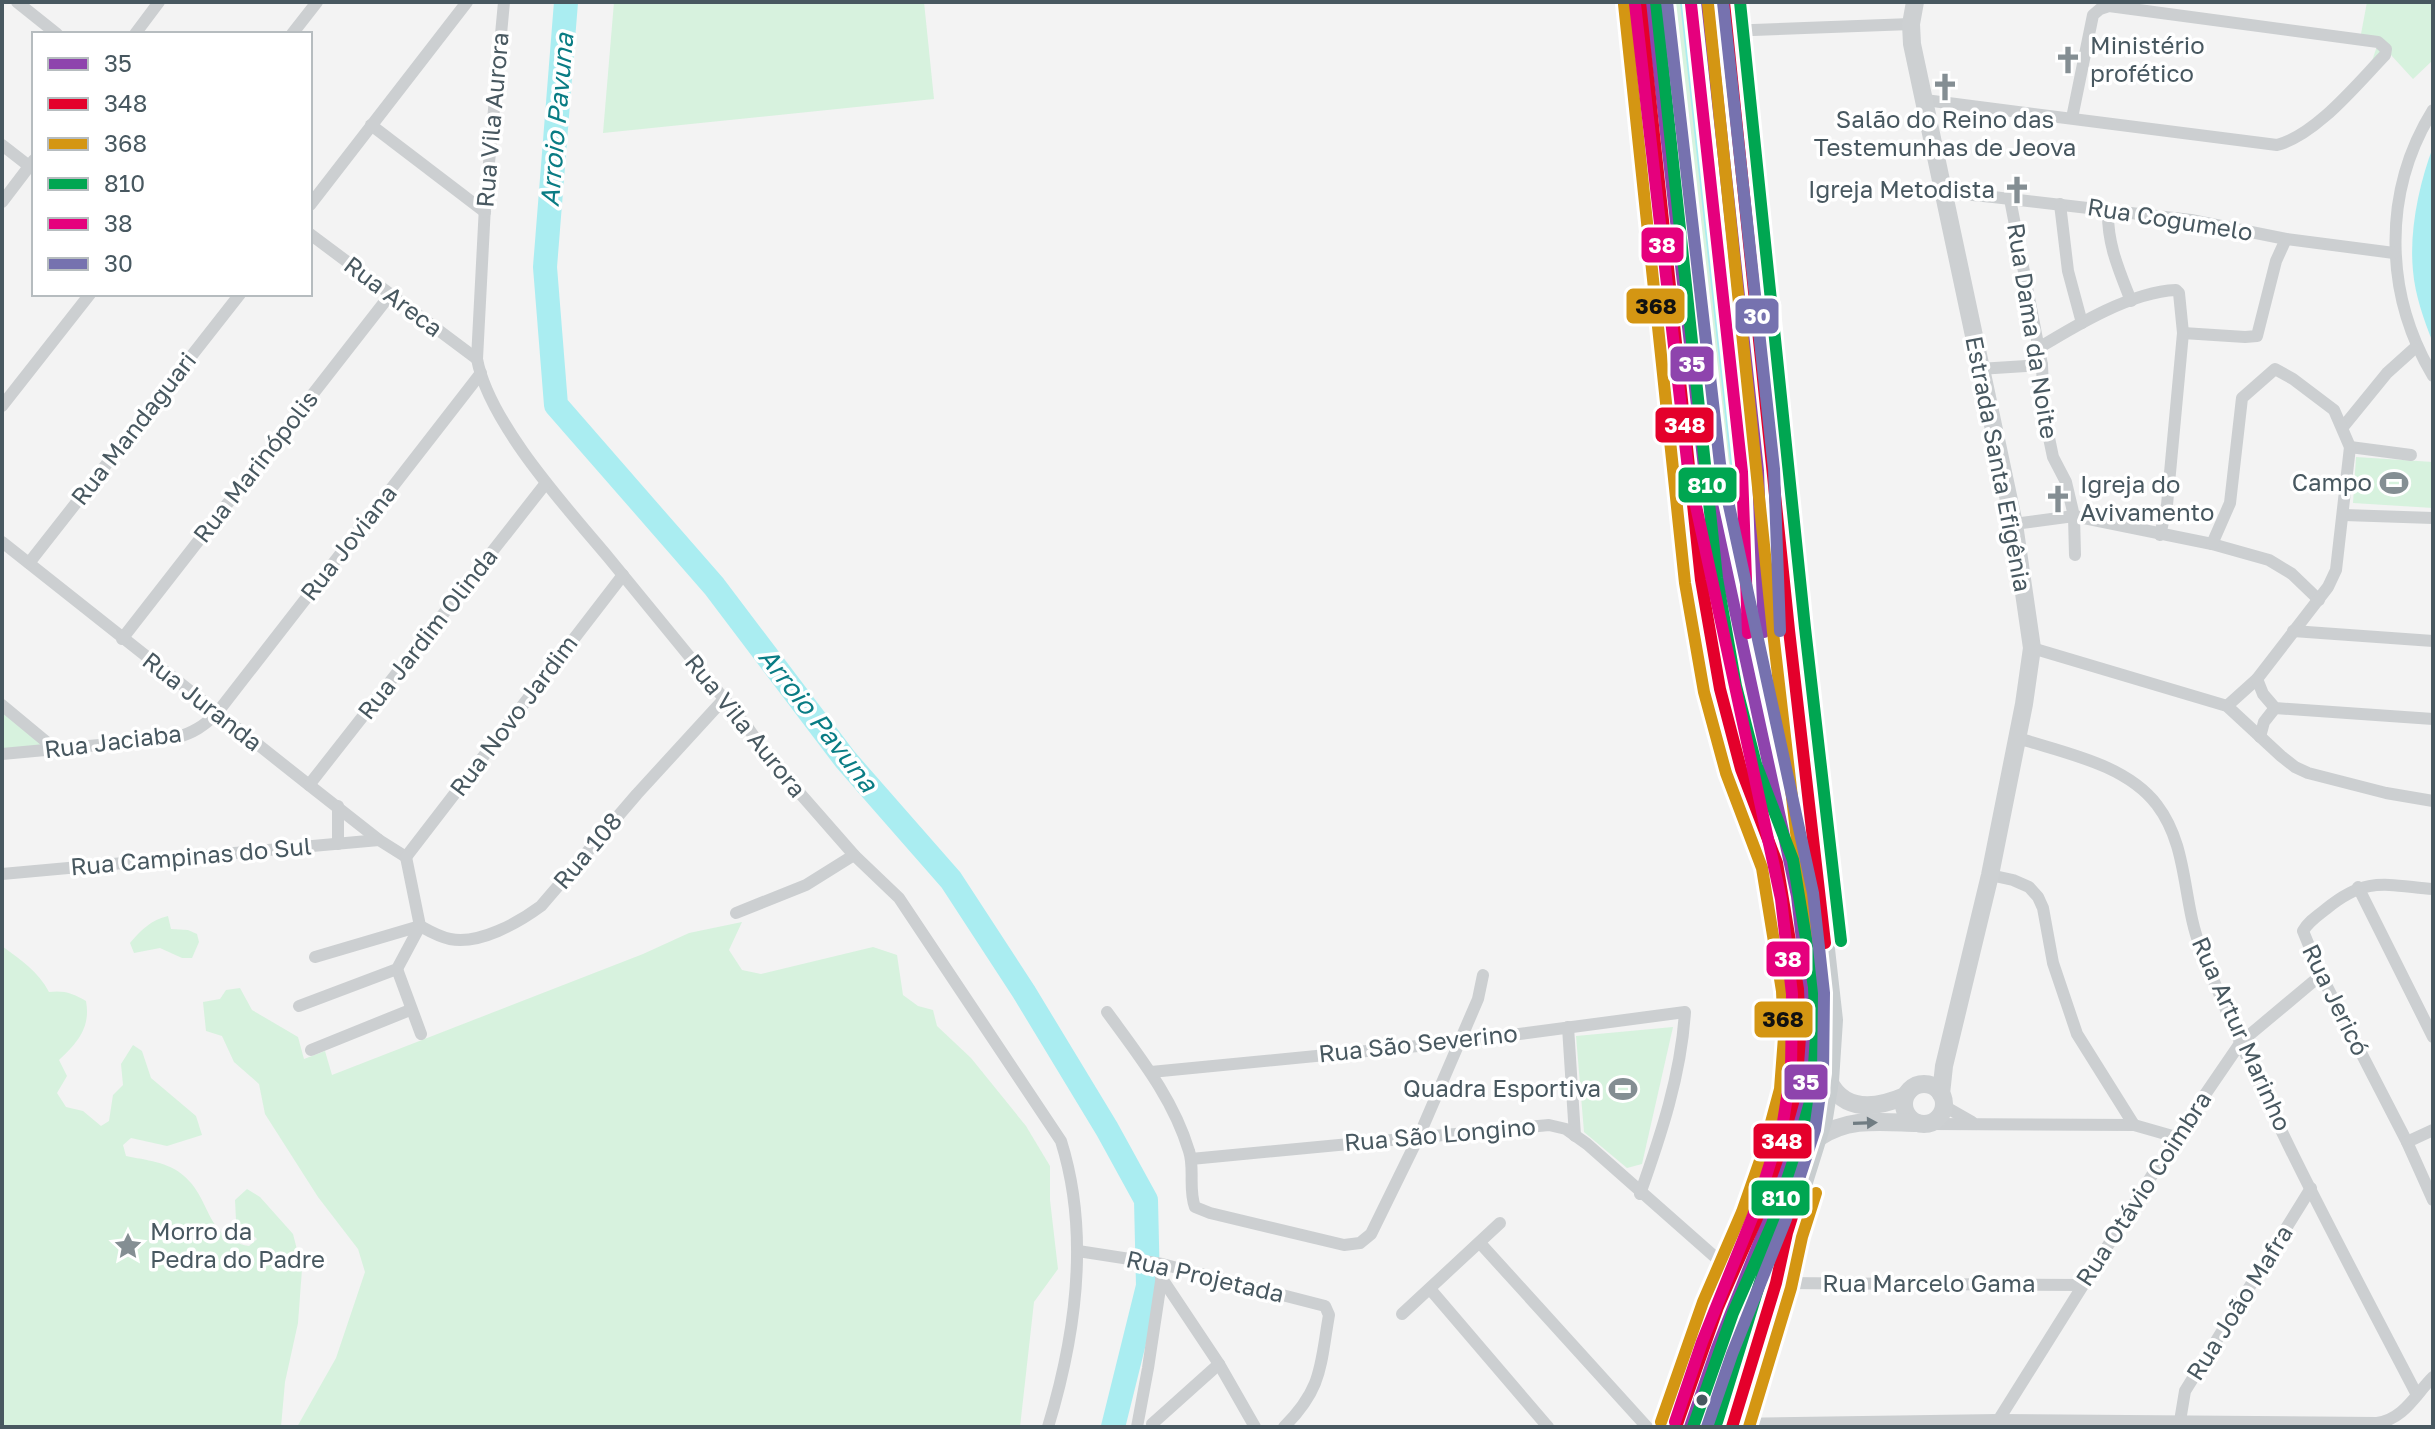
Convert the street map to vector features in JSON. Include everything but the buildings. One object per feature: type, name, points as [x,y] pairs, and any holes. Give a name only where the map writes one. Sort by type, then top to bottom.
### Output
[{"type":"main road","points":[[1640,2],[1701,580],[1720,689],[1741,769],[1777,863],[1798,989],[1800,1037],[1796,1092],[1778,1157],[1676,1427]]},
{"type":"main road","points":[[1724,2],[1833,1020],[1829,1081],[1818,1138],[1787,1233],[1776,1283],[1732,1426]]},
{"type":"main road","points":[[1701,580],[1723,610],[1745,618],[1763,617],[1774,601],[1784,576]]},
{"type":"main road","points":[[1720,689],[1721,669],[1725,661],[1730,654],[1743,648],[1766,646],[1774,650],[1796,674]]},
{"type":"street","points":[[17,2],[54,32]]},
{"type":"street","points":[[136,32],[159,2]]},
{"type":"street","points":[[294,32],[317,2]]},
{"type":"street","points":[[312,202],[467,2]]},
{"type":"street","name":"Rua Vila Aurora","points":[[504,2],[485,212],[477,359],[481,373],[503,421],[546,483],[769,758],[854,855],[899,898],[1061,1141],[1070,1169],[1078,1251],[1068,1340],[1048,1427]]},
{"type":"street","name":"Estrada Santa Efigênia","points":[[1915,2],[1911,24],[1912,44],[2014,524],[2032,648],[2018,738],[1990,875],[1944,1066],[1942,1100]]},
{"type":"street","points":[[1925,100],[2277,145],[2292,141],[2352,91],[2385,55],[2386,49],[2378,42],[2109,6],[2093,15],[2072,118]]},
{"type":"street","points":[[1726,31],[1911,24]]},
{"type":"street","points":[[2433,110],[2424,124],[2401,184],[2394,253],[2403,307],[2417,346],[2433,376]]},
{"type":"street","points":[[371,125],[485,212]]},
{"type":"street","points":[[2,145],[32,163],[2,202]]},
{"type":"street","name":"Rua Cogumelo","points":[[1944,196],[1963,194],[2191,220],[2286,239],[2394,253]]},
{"type":"street","name":"Rua Dama da Noite","points":[[2010,199],[2042,365],[2044,414],[2053,457],[2066,482],[2074,516],[2075,555]]},
{"type":"street","points":[[2060,204],[2068,271],[2082,323]]},
{"type":"street","points":[[2108,210],[2107,231],[2111,249],[2131,301]]},
{"type":"street","name":"Rua Areca","points":[[312,236],[477,359]]},
{"type":"street","points":[[2183,333],[2257,336],[2276,261],[2286,239]]},
{"type":"street","points":[[2037,349],[2082,323],[2131,301],[2163,290],[2179,293],[2183,307],[2183,333],[2167,505],[2160,535]]},
{"type":"street","name":"Rua Marinópolis","points":[[122,639],[390,295]]},
{"type":"street","points":[[2,406],[88,296]]},
{"type":"street","name":"Rua Mandaguari","points":[[29,563],[238,296]]},
{"type":"street","points":[[2343,427],[2387,373],[2417,346]]},
{"type":"street","points":[[1979,369],[2042,365]]},
{"type":"street","points":[[2212,544],[2230,503],[2242,398],[2275,369],[2334,410],[2343,427],[2350,447],[2344,515],[2336,570],[2319,600],[2257,679],[2227,706]]},
{"type":"street","name":"Rua Joviana","points":[[217,713],[481,373]]},
{"type":"street","points":[[2350,447],[2411,455]]},
{"type":"street","name":"Rua Jardim Olinda","points":[[309,785],[546,483]]},
{"type":"street","points":[[2344,515],[2433,518]]},
{"type":"street","points":[[2014,524],[2074,516],[2212,544],[2269,560],[2292,574],[2319,600]]},
{"type":"street","name":"Rua Juranda","points":[[2,542],[379,840],[406,857]]},
{"type":"street","name":"Rua Novo Jardim","points":[[406,857],[623,575]]},
{"type":"street","points":[[2293,631],[2433,641]]},
{"type":"street","points":[[2032,648],[2227,706],[2295,767],[2308,773],[2386,793],[2433,801]]},
{"type":"street","points":[[2257,679],[2263,694],[2275,708],[2433,719]]},
{"type":"street","name":"Rua 108","points":[[420,926],[446,939],[469,939],[511,925],[541,906],[724,699]]},
{"type":"street","points":[[2,705],[55,749]]},
{"type":"street","points":[[2260,737],[2264,722],[2275,708]]},
{"type":"street","name":"Rua Jaciaba","points":[[2,754],[175,738],[193,732],[217,713]]},
{"type":"street","name":"Rua Artur Marinho","points":[[2018,738],[2075,756],[2127,779],[2143,790],[2169,824],[2178,849],[2199,945],[2241,1042],[2311,1188],[2417,1395]]},
{"type":"street","points":[[338,806],[338,844]]},
{"type":"street","name":"Rua Campinas do Sul","points":[[2,874],[379,840]]},
{"type":"street","points":[[736,913],[806,885],[854,855]]},
{"type":"street","points":[[299,1006],[397,969],[420,926],[406,857]]},
{"type":"street","points":[[1990,875],[2029,887],[2038,897],[2043,908],[2053,963],[2077,1034],[2134,1125]]},
{"type":"street","points":[[2433,889],[2384,885],[2358,887],[2433,1037]]},
{"type":"street","name":"Rua Jericó","points":[[2358,887],[2326,909],[2303,931],[2321,975],[2407,1142],[2433,1200]]},
{"type":"street","points":[[315,957],[420,926]]},
{"type":"street","points":[[397,969],[421,1034]]},
{"type":"street","points":[[1107,1012],[1171,1103],[1191,1159],[1192,1200],[1200,1210],[1354,1245],[1371,1234],[1419,1136],[1478,999],[1483,975]]},
{"type":"street","name":"Rua Otávio Coimbra","points":[[1997,1423],[2176,1137],[2241,1042],[2321,975]]},
{"type":"street","points":[[311,1050],[410,1010]]},
{"type":"street","name":"Rua São Severino","points":[[1151,1072],[1459,1042],[1685,1012],[1678,1068],[1640,1194]]},
{"type":"street","points":[[1568,1027],[1575,1136]]},
{"type":"street","points":[[1829,1081],[1840,1097],[1864,1106],[1885,1104],[1912,1090],[1944,1066]]},
{"type":"street","points":[[1942,1100],[1939,1117],[1923,1123],[1906,1115],[1903,1102],[1912,1090],[1932,1086],[1942,1100],[1972,1122]]},
{"type":"street","points":[[1818,1138],[1835,1128],[1862,1121],[2134,1125],[2176,1137]]},
{"type":"street","name":"Rua São Longino","points":[[1191,1159],[1549,1125],[1566,1129],[1604,1158],[1640,1194],[1732,1272]]},
{"type":"street","points":[[2407,1142],[2433,1130]]},
{"type":"street","name":"Rua João Mafra","points":[[2180,1421],[2185,1391],[2311,1188]]},
{"type":"street","points":[[1402,1314],[1500,1223]]},
{"type":"street","points":[[1480,1243],[1647,1427]]},
{"type":"street","name":"Rua Projetada","points":[[1078,1251],[1137,1259],[1158,1268],[1320,1304],[1329,1310],[1315,1387],[1308,1401],[1284,1427]]},
{"type":"street","points":[[1158,1268],[1255,1427]]},
{"type":"street","points":[[1137,1427],[1158,1268]]},
{"type":"street","name":"Rua Marcelo Gama","points":[[1776,1283],[2082,1285]]},
{"type":"street","points":[[1430,1289],[1548,1427]]},
{"type":"street","points":[[1139,1412],[1153,1425],[1219,1364]]},
{"type":"street","points":[[1732,1426],[2180,1421],[2377,1423],[2402,1413],[2433,1377]]},
{"type":"street","points":[[2402,1413],[2409,1427]]},
{"type":"green space","points":[[614,2],[924,2],[934,99],[603,133]]},
{"type":"green space","points":[[1659,2],[1704,2],[1708,26],[1748,431],[1755,609],[1738,613],[1711,492]]},
{"type":"green space","points":[[2367,2],[2433,2],[2433,60],[2413,79],[2391,55],[2371,64],[2377,46],[2361,34]]},
{"type":"green space","name":"Campo","points":[[2356,457],[2433,462],[2433,508],[2353,503]]},
{"type":"green space","points":[[2,706],[55,747],[2,754]]},
{"type":"green space","points":[[168,916],[171,929],[197,934],[199,942],[192,958],[182,958],[160,948],[134,953],[130,943],[134,938],[151,923]]},
{"type":"green space","points":[[742,922],[729,950],[742,970],[761,974],[873,947],[897,955],[903,995],[918,1006],[933,1010],[937,1026],[971,1058],[1026,1126],[1050,1166],[1050,1200],[1058,1269],[1034,1302],[1020,1427],[297,1427],[336,1358],[365,1272],[358,1249],[318,1197],[265,1114],[259,1084],[234,1062],[222,1036],[206,1031],[203,1002],[220,999],[226,990],[240,988],[252,1010],[298,1037],[304,1059],[325,1051],[332,1075],[643,954],[689,933]]},
{"type":"green space","points":[[2,946],[34,972],[49,992],[68,993],[86,1001],[86,1019],[81,1034],[59,1060],[67,1076],[57,1093],[66,1107],[83,1111],[101,1126],[109,1121],[113,1095],[123,1085],[121,1064],[133,1045],[142,1051],[151,1078],[196,1116],[202,1135],[167,1146],[131,1138],[123,1145],[126,1156],[149,1160],[178,1171],[200,1196],[216,1227],[235,1242],[249,1246],[257,1239],[236,1220],[235,1200],[247,1189],[260,1197],[293,1234],[302,1269],[298,1323],[285,1382],[281,1427],[2,1427]]},
{"type":"green space","points":[[1673,1027],[1642,1164],[1627,1168],[1584,1132],[1576,1036]]},
{"type":"water","points":[[1680,2],[1688,2],[1751,607],[1746,608]]},
{"type":"water","points":[[2433,147],[2433,343],[2414,280],[2412,240],[2423,176]]},
{"type":"waterway","name":"Arroio Pavuna","points":[[566,2],[545,267],[556,405],[714,586],[845,759],[951,880],[1024,992],[1146,1200],[1148,1286],[1113,1427]]},
{"type":"transit line","name":"348","points":[[1640,2],[1701,580],[1720,689],[1741,769],[1777,863],[1798,989],[1800,1037],[1796,1092],[1778,1157],[1757,1218],[1718,1307],[1676,1427]]},
{"type":"transit line","name":"35","points":[[1651,2],[1704,467],[1797,896],[1808,993],[1807,1073],[1799,1126],[1771,1213],[1717,1348],[1690,1427]]},
{"type":"transit line","name":"810","points":[[1656,2],[1717,578],[1736,686],[1756,764],[1793,860],[1814,987],[1816,1036],[1812,1095],[1793,1162],[1772,1224],[1733,1313],[1693,1427]]},
{"type":"transit line","name":"30","points":[[1667,2],[1720,464],[1813,893],[1824,993],[1823,1073],[1815,1130],[1786,1219],[1732,1354],[1707,1427]]},
{"type":"transit line","name":"35","points":[[1707,2],[1758,471],[1764,632]]},
{"type":"transit line","name":"30","points":[[1723,2],[1774,469],[1780,631]]},
{"type":"transit line","name":"348","points":[[1724,2],[1825,943]]},
{"type":"transit line","name":"810","points":[[1740,2],[1841,941]]},
{"type":"transit line","name":"368","points":[[1624,4],[1685,583],[1704,692],[1726,773],[1762,868],[1782,991],[1784,1037],[1780,1089],[1763,1152],[1742,1212],[1703,1302],[1661,1422]]},
{"type":"transit line","name":"38","points":[[1635,4],[1688,469],[1781,899],[1792,994],[1791,1072],[1783,1122],[1756,1208],[1702,1342],[1675,1422]]},
{"type":"transit line","name":"38","points":[[1691,4],[1742,472],[1748,633]]},
{"type":"transit line","name":"368","points":[[1708,4],[1809,945]]},
{"type":"transit line","name":"810","points":[[1717,1422],[1761,1279],[1771,1230],[1786,1183]]},
{"type":"transit line","name":"348","points":[[1732,1427],[1801,1188]]},
{"type":"transit line","name":"368","points":[[1749,1427],[1816,1193]]},
{"type":"place","name":"Ministério profético","points":[[2068,60]]},
{"type":"place","name":"Salão do Reino das Testemunhas de Jeova","points":[[1945,87]]},
{"type":"place","name":"Igreja Metodista","points":[[2017,190]]},
{"type":"place","name":"Campo","points":[[2394,483]]},
{"type":"place","name":"Igreja do Avivamento","points":[[2058,499]]},
{"type":"place","name":"Quadra Esportiva","points":[[1623,1089]]},
{"type":"place","name":"Morro da Pedra do Padre","points":[[128,1246]]}]
